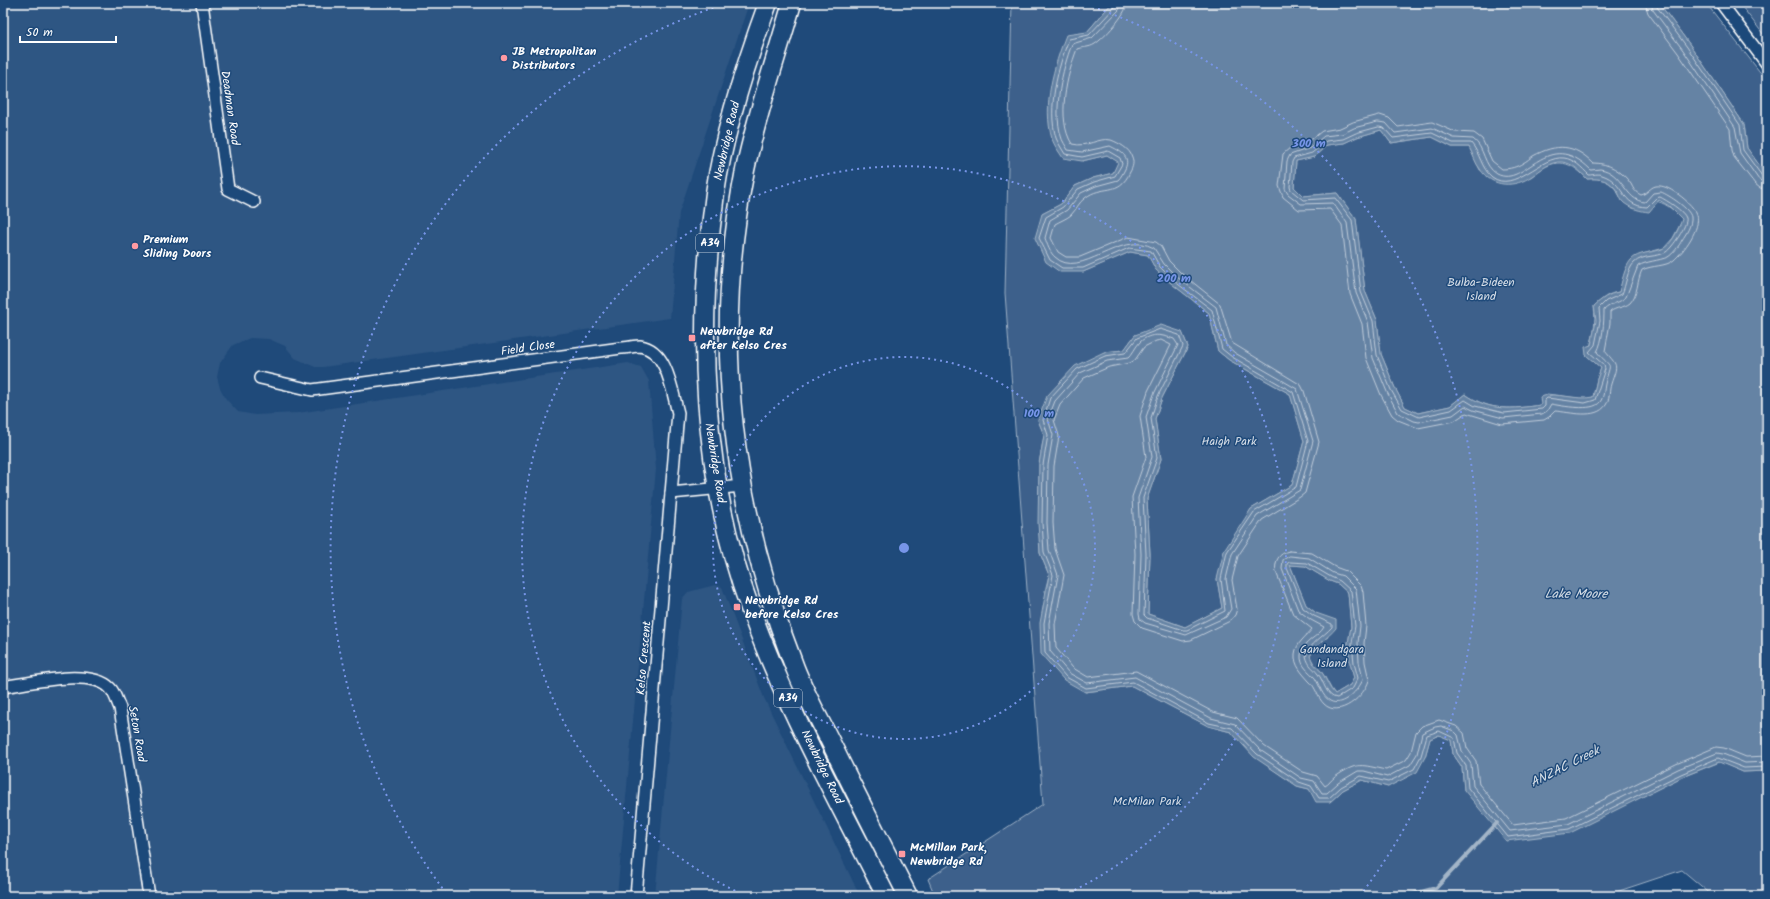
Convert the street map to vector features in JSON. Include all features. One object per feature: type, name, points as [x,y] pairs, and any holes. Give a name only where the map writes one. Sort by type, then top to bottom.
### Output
[{"type":"highway","name":"Newbridge Road","points":[[768,3],[740,90],[725,147],[716,192],[706,296],[706,399],[711,445],[719,490],[736,560],[750,608],[768,655],[829,783],[886,896]]},
{"type":"highway","name":"Newbridge Road","points":[[792,3],[767,82],[751,143],[740,196],[731,268],[728,331],[731,402],[742,486],[761,569],[795,668],[908,896]]},
{"type":"street","name":"Deadman Road","points":[[202,3],[228,189],[254,202]]},
{"type":"street","points":[[1721,3],[1767,64]]},
{"type":"street","name":"Field Close","points":[[260,378],[312,390],[641,346],[656,354],[667,371],[678,413],[671,493]]},
{"type":"street","points":[[671,493],[719,490],[742,486]]},
{"type":"street","name":"Kelso Crescent","points":[[636,896],[671,493]]},
{"type":"street","name":"Seton Road","points":[[3,687],[71,678],[92,678],[111,688],[120,708],[149,896]]},
{"type":"shaded area","points":[[3,3],[749,3],[679,213],[670,318],[323,367],[315,367],[295,358],[285,346],[269,339],[250,338],[233,345],[220,363],[217,377],[220,388],[226,399],[238,412],[255,415],[298,413],[628,363],[641,367],[649,381],[656,469],[617,896],[3,896]]},
{"type":"shaded area","points":[[715,585],[722,587],[764,698],[860,896],[655,896],[682,599],[688,592]]},
{"type":"green space","points":[[1012,3],[1112,3],[1087,32],[1082,161],[1107,155],[1119,162],[1113,173],[1093,178],[1075,186],[1061,204],[1042,214],[1083,272],[1130,252],[1148,255],[1156,270],[1209,313],[1218,351],[1229,360],[1290,394],[1304,441],[1292,485],[1251,509],[1217,579],[1222,608],[1185,627],[1148,614],[1150,554],[1147,499],[1161,459],[1155,419],[1162,398],[1188,347],[1182,332],[1135,335],[1124,350],[1104,352],[1038,420],[1044,435],[1039,464],[1040,553],[1049,575],[1045,591],[1085,692],[1132,686],[1208,726],[1231,732],[1255,757],[1297,786],[1309,789],[1330,802],[1343,790],[1362,780],[1388,787],[1425,757],[1430,739],[1439,735],[1451,740],[1453,754],[1462,767],[1464,790],[1643,796],[1682,777],[1720,762],[1743,772],[1767,771],[1767,896],[1713,896],[1682,870],[1604,896],[935,896],[928,879],[1043,804],[1005,293]]},
{"type":"green space","points":[[1659,3],[1706,3],[1767,81],[1767,176],[1747,148],[1744,124],[1690,45]]},
{"type":"green space","points":[[1739,3],[1767,3],[1767,39]]},
{"type":"green space","name":"Bulba-Bideen Island","points":[[1381,130],[1391,143],[1432,137],[1452,147],[1469,147],[1480,170],[1531,177],[1546,166],[1560,163],[1567,164],[1580,172],[1587,179],[1600,179],[1610,183],[1617,191],[1623,202],[1656,201],[1668,206],[1683,219],[1673,238],[1664,248],[1642,254],[1626,269],[1619,292],[1608,295],[1594,306],[1594,331],[1586,355],[1601,368],[1593,397],[1586,399],[1547,394],[1541,405],[1520,408],[1502,408],[1484,404],[1465,394],[1450,406],[1418,413],[1405,407],[1395,388],[1381,354],[1377,320],[1365,291],[1356,219],[1337,193],[1303,196],[1294,187],[1296,161],[1314,157],[1327,145],[1344,143],[1357,137]]},
{"type":"green space","name":"Gandandgara Island","points":[[1290,565],[1305,566],[1338,584],[1348,593],[1351,627],[1348,643],[1350,663],[1354,678],[1350,685],[1335,694],[1310,656],[1317,645],[1328,637],[1316,613],[1306,605]]},
{"type":"water","name":"Lake Moore","points":[[1112,3],[1659,3],[1690,45],[1744,124],[1747,148],[1767,176],[1767,771],[1743,772],[1719,762],[1682,777],[1570,833],[1506,841],[1464,790],[1462,767],[1453,754],[1451,740],[1439,735],[1430,739],[1425,757],[1417,772],[1388,787],[1362,780],[1343,790],[1330,802],[1316,802],[1309,789],[1297,786],[1254,757],[1231,732],[1208,726],[1132,686],[1085,692],[1064,680],[1041,654],[1040,623],[1049,575],[1040,553],[1038,523],[1039,464],[1044,435],[1038,420],[1047,396],[1075,366],[1104,352],[1124,350],[1135,335],[1161,325],[1182,332],[1188,347],[1162,398],[1155,419],[1161,459],[1147,499],[1150,554],[1148,614],[1185,627],[1222,608],[1217,579],[1224,551],[1251,509],[1292,485],[1304,441],[1290,394],[1229,360],[1218,351],[1209,313],[1156,270],[1148,255],[1130,252],[1083,272],[1060,272],[1046,262],[1035,238],[1042,214],[1061,204],[1075,186],[1093,178],[1113,173],[1118,162],[1107,155],[1082,161],[1063,158],[1052,139],[1048,113],[1051,86],[1057,60],[1066,35],[1087,32]],"holes":[[[1381,130],[1391,143],[1432,137],[1452,147],[1469,147],[1480,169],[1491,180],[1497,183],[1518,183],[1532,176],[1546,166],[1554,163],[1562,162],[1570,164],[1587,179],[1597,179],[1608,182],[1618,192],[1621,200],[1630,207],[1649,212],[1659,200],[1669,206],[1682,219],[1672,240],[1666,247],[1634,257],[1627,267],[1619,292],[1605,297],[1594,306],[1596,321],[1591,345],[1585,347],[1586,355],[1601,368],[1593,397],[1580,398],[1546,395],[1540,397],[1541,405],[1520,408],[1502,408],[1484,404],[1465,394],[1450,406],[1418,413],[1405,407],[1395,388],[1381,354],[1377,320],[1365,291],[1356,219],[1337,193],[1303,196],[1294,187],[1296,161],[1314,157],[1327,145],[1344,143],[1357,137]],[[1290,565],[1305,566],[1338,584],[1348,593],[1351,627],[1348,643],[1350,663],[1354,678],[1350,685],[1335,694],[1310,656],[1336,628],[1336,620],[1316,613],[1306,605]]]},
{"type":"waterway","name":"ANZAC Creek","points":[[1406,896],[1436,888],[1497,823]]},
{"type":"place","name":"JB Metropolitan Distributors","points":[[504,58]]},
{"type":"place","name":"Premium Sliding Doors","points":[[135,246]]},
{"type":"place","name":"Newbridge Rd after Kelso Cres","points":[[692,338]]},
{"type":"place","name":"Newbridge Rd before Kelso Cres","points":[[737,607]]},
{"type":"place","name":"McMillan Park, Newbridge Rd","points":[[902,854]]},
{"type":"park label","name":"Haigh Park","points":[[1229,441]]},
{"type":"park label","name":"McMilan Park","points":[[1147,801]]}]
